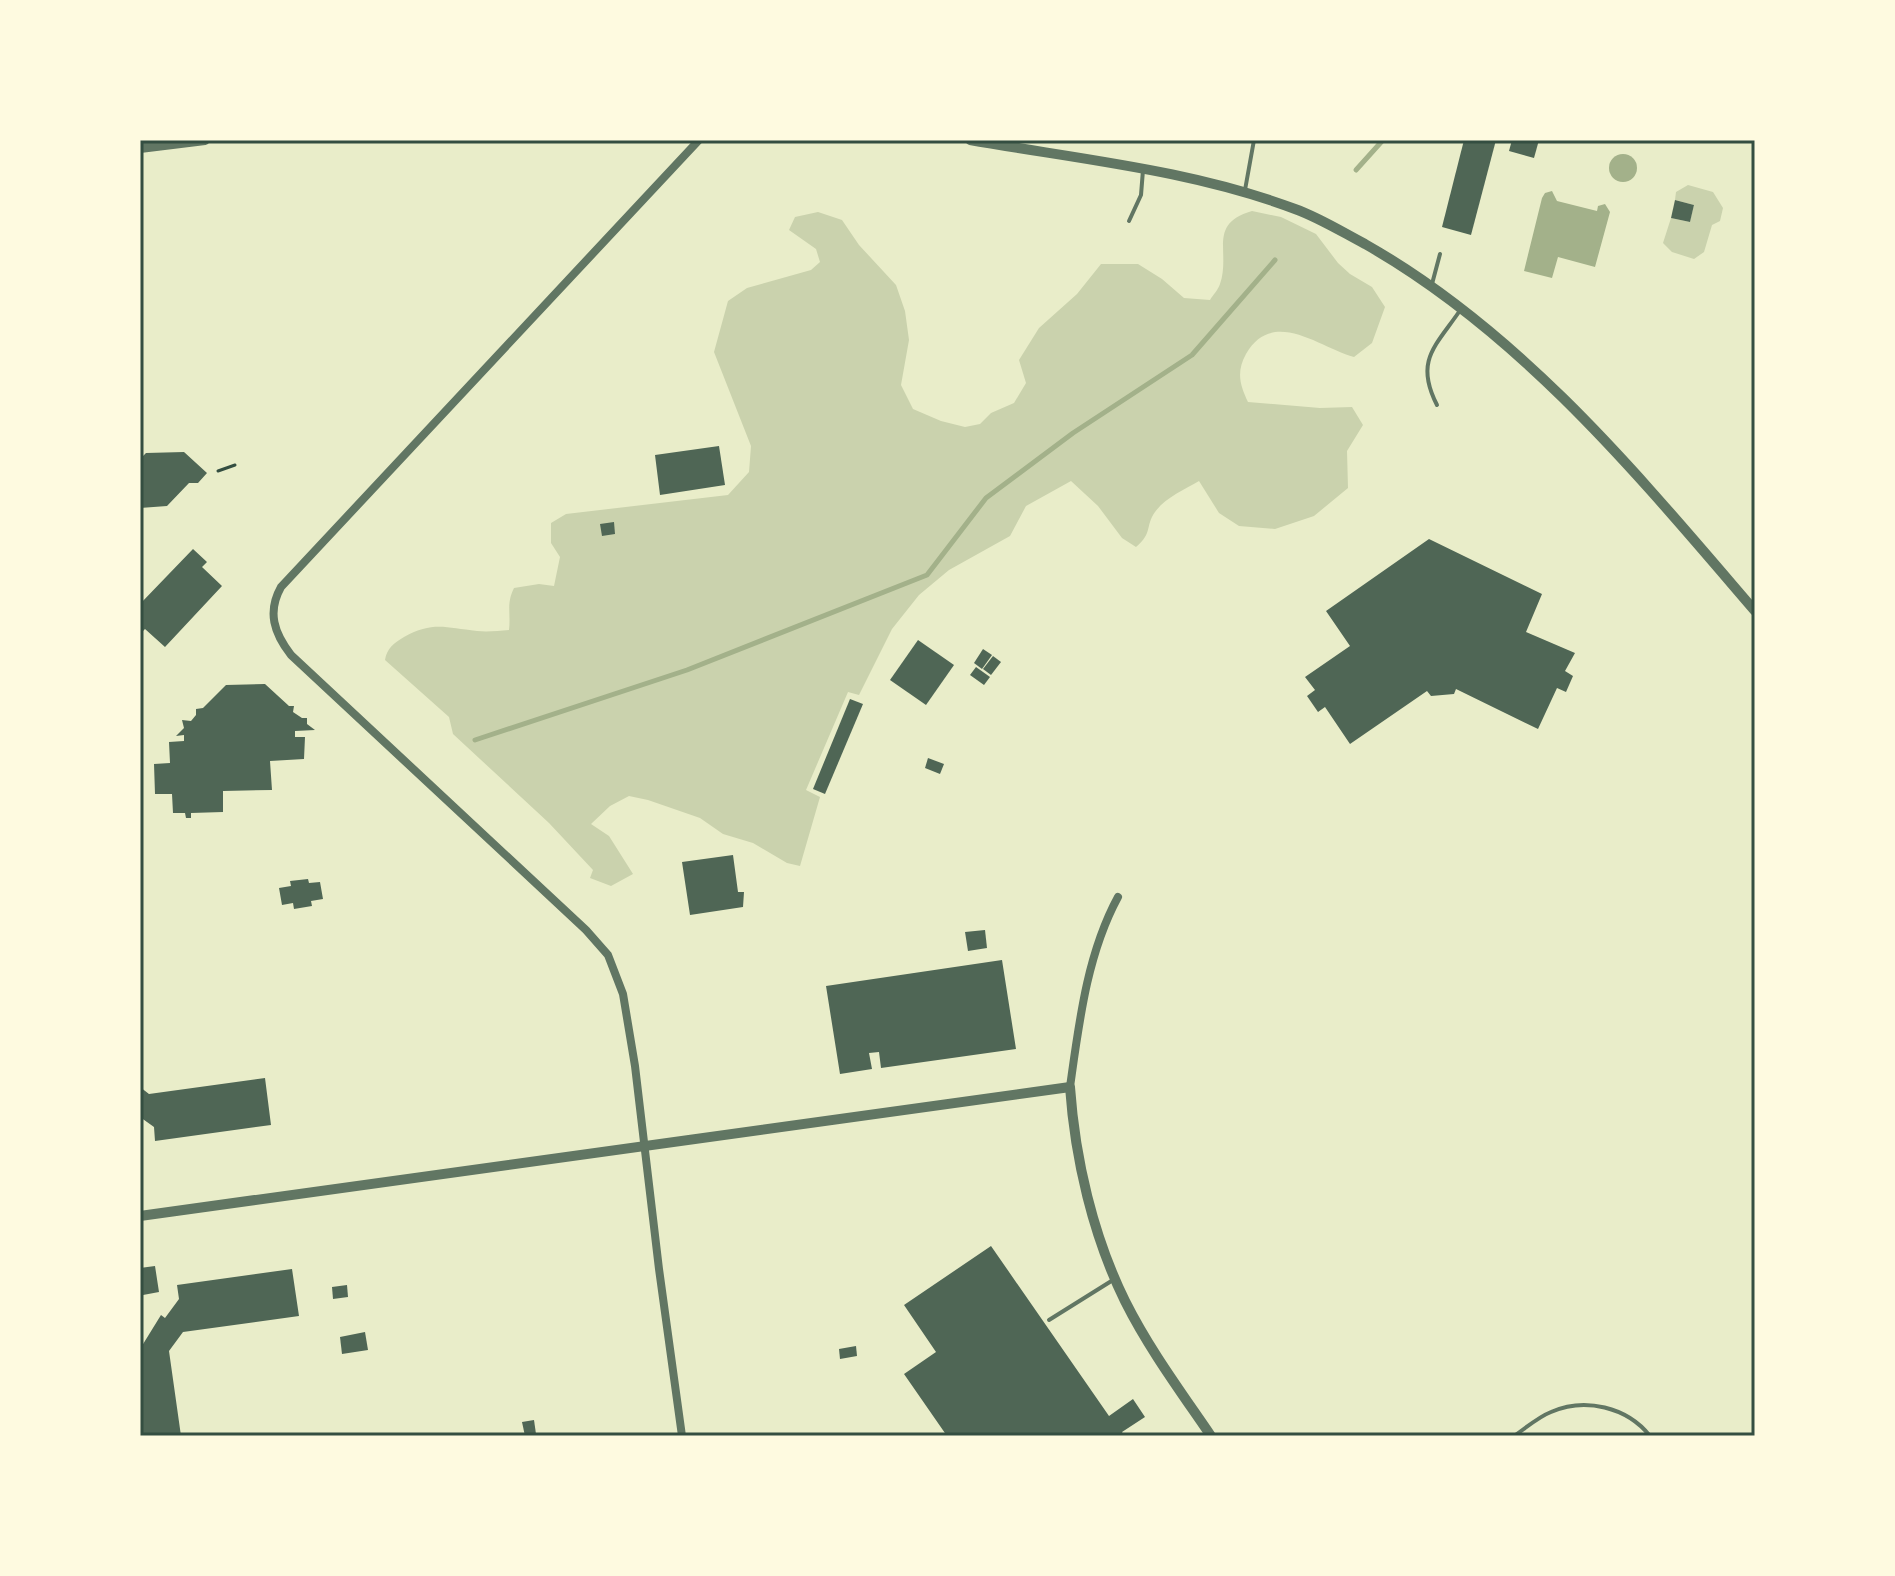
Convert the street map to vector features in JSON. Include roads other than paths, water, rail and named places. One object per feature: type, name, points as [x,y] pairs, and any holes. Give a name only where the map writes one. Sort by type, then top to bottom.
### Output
[{"type":"street","points":[[140,148],[205,140]]},
{"type":"street","points":[[682,1436],[631,1036],[623,994],[608,955],[593,937],[291,655],[278,636],[273,614],[278,593],[314,552],[699,140]]},
{"type":"street","points":[[970,140],[1143,170],[1244,192],[1299,210],[1389,259],[1461,309],[1517,356],[1588,423],[1687,529],[1755,611]]},
{"type":"street","points":[[1118,897],[1105,922],[1081,1010],[1070,1087],[1083,1172],[1094,1220],[1115,1279],[1147,1342],[1211,1436]]},
{"type":"street","points":[[140,1216],[1070,1087]]},
{"type":"lane","points":[[1244,192],[1254,140]]},
{"type":"lane","points":[[1129,221],[1141,195],[1143,170]]},
{"type":"lane","points":[[1431,287],[1440,254]]},
{"type":"lane","points":[[1437,405],[1426,374],[1428,358],[1461,309]]},
{"type":"lane","points":[[1049,1320],[1099,1286],[1115,1279]]},
{"type":"lane","points":[[1514,1436],[1553,1411],[1583,1405],[1615,1410],[1650,1436]]},
{"type":"waterway","points":[[1356,170],[1383,140]]},
{"type":"waterway","points":[[475,740],[687,670],[927,575],[986,498],[1073,433],[1192,355],[1275,260]]}]
